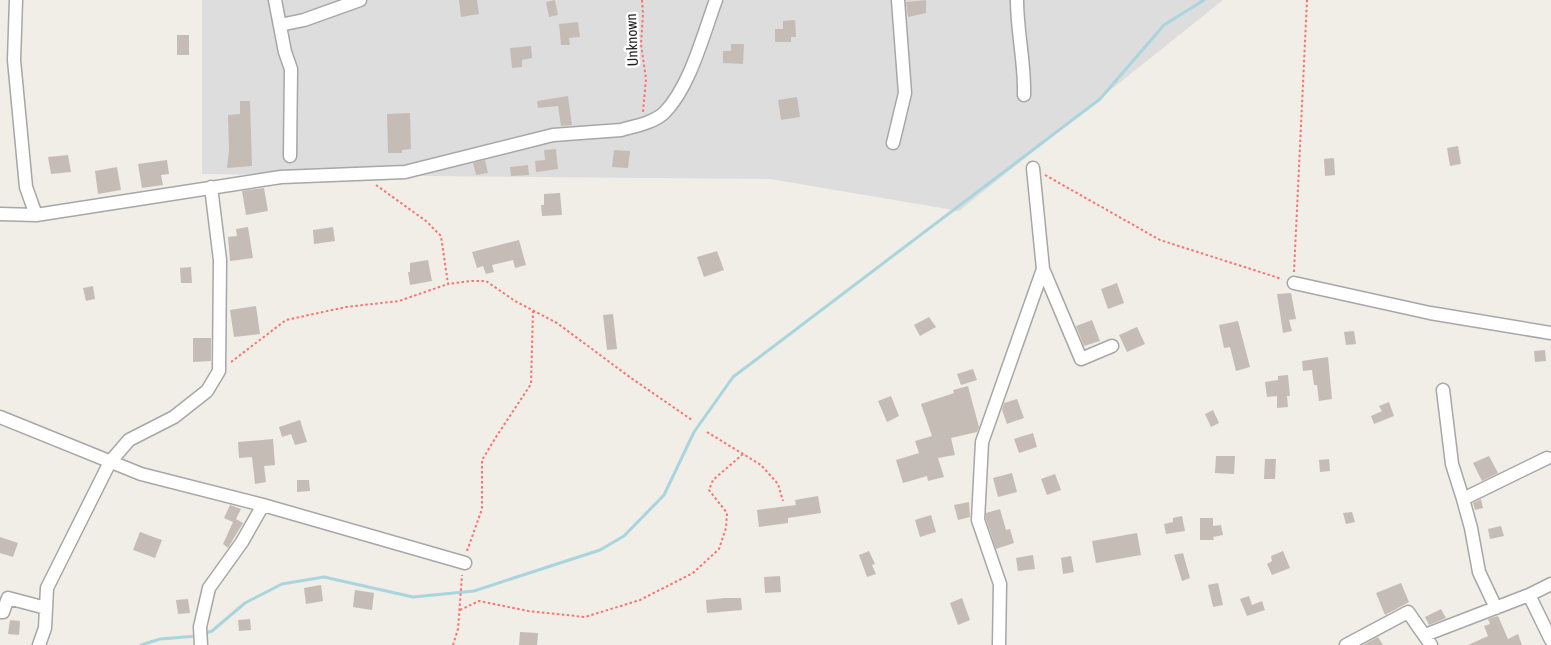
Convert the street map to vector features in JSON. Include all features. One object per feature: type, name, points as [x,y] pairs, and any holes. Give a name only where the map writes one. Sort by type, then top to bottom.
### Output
[{"type":"street","points":[[16,0],[14,60],[26,187],[36,215]]},
{"type":"street","points":[[275,0],[291,69],[290,156]]},
{"type":"street","points":[[280,25],[304,20],[360,0]]},
{"type":"street","points":[[0,214],[36,215],[281,177],[405,172],[553,135],[621,130],[642,124],[663,113],[682,88],[716,0]]},
{"type":"street","points":[[893,143],[905,93],[898,0]]},
{"type":"street","points":[[1017,0],[1024,96]]},
{"type":"street","points":[[1033,168],[1043,269],[1081,359],[1112,346]]},
{"type":"street","points":[[39,645],[45,628],[48,588],[110,462],[128,440],[174,418],[207,391],[219,371],[220,260],[211,187]]},
{"type":"street","points":[[999,645],[1000,584],[978,520],[982,442],[1043,269]]},
{"type":"street","points":[[1294,283],[1430,313],[1551,333]]},
{"type":"street","points":[[1443,390],[1452,464],[1472,528],[1479,572],[1496,608]]},
{"type":"street","points":[[0,416],[141,474],[263,505],[465,563]]},
{"type":"street","points":[[1463,499],[1547,458]]},
{"type":"street","points":[[201,645],[200,627],[209,588],[242,542],[263,505]]},
{"type":"street","points":[[1346,645],[1408,612],[1428,640],[1551,584]]},
{"type":"street","points":[[1529,595],[1551,640]]},
{"type":"street","points":[[0,612],[2,612],[8,598],[46,608]]},
{"type":"path","name":"Unknown","points":[[642,0],[641,44],[646,79],[642,124]]},
{"type":"path","points":[[1033,168],[1160,240],[1294,283],[1307,0]]},
{"type":"path","points":[[363,174],[373,184],[426,221],[441,236],[448,284]]},
{"type":"path","points":[[219,371],[286,320],[346,307],[399,301],[448,284],[470,281],[486,282],[515,301],[557,322],[631,378],[692,420]]},
{"type":"path","points":[[465,563],[468,543],[482,509],[482,460],[532,384],[533,311]]},
{"type":"path","points":[[707,432],[760,464],[778,484],[783,501]]},
{"type":"path","points":[[460,610],[479,601],[528,611],[585,617],[640,600],[693,574],[719,549],[726,528],[727,513],[709,490],[713,480],[743,454]]},
{"type":"path","points":[[453,645],[458,629],[460,584]]},
{"type":"shaded area","points":[[202,0],[1223,0],[959,211],[770,179],[202,174]]},
{"type":"building","points":[[459,0],[477,0],[479,14],[461,17]]},
{"type":"building","points":[[555,0],[558,15],[549,17],[546,2]]},
{"type":"building","points":[[926,0],[926,13],[908,17],[906,2]]},
{"type":"building","points":[[795,20],[796,37],[791,37],[791,42],[775,42],[775,29],[783,29],[783,21]]},
{"type":"building","points":[[578,22],[580,37],[569,38],[570,45],[561,45],[559,24]]},
{"type":"building","points":[[177,35],[189,35],[189,55],[177,55]]},
{"type":"building","points":[[731,44],[744,44],[743,64],[723,63],[723,51],[731,51]]},
{"type":"building","points":[[531,46],[532,58],[522,60],[522,67],[512,68],[510,48]]},
{"type":"building","points":[[568,96],[572,125],[561,126],[558,106],[538,108],[537,101]]},
{"type":"building","points":[[797,97],[800,117],[781,120],[778,100]]},
{"type":"building","points":[[240,101],[250,101],[252,166],[227,168],[229,150],[228,115],[240,114]]},
{"type":"building","points":[[410,113],[411,149],[402,150],[402,153],[388,153],[387,114]]},
{"type":"building","points":[[1458,146],[1461,164],[1450,166],[1447,148]]},
{"type":"building","points":[[556,149],[558,169],[536,172],[535,161],[545,160],[544,150]]},
{"type":"building","points":[[614,150],[630,151],[628,168],[612,167]]},
{"type":"building","points":[[68,155],[71,172],[51,174],[48,157]]},
{"type":"building","points":[[1334,158],[1335,175],[1325,176],[1324,159]]},
{"type":"building","points":[[167,160],[169,174],[161,175],[163,185],[142,188],[138,164]]},
{"type":"building","points":[[485,160],[488,173],[476,175],[473,163]]},
{"type":"building","points":[[528,165],[529,175],[511,176],[510,167]]},
{"type":"building","points":[[117,167],[121,190],[98,194],[95,171]]},
{"type":"building","points":[[264,188],[268,211],[246,215],[242,191]]},
{"type":"building","points":[[560,193],[562,215],[542,216],[541,205],[544,205],[544,194]]},
{"type":"building","points":[[248,227],[253,258],[230,261],[228,237],[237,236],[236,229]]},
{"type":"building","points":[[333,227],[335,241],[314,244],[313,230]]},
{"type":"building","points":[[519,240],[526,265],[515,268],[513,260],[492,265],[494,272],[486,274],[483,266],[477,268],[472,252]]},
{"type":"building","points":[[717,251],[724,270],[704,277],[697,257]]},
{"type":"building","points":[[428,260],[432,281],[410,285],[408,272],[410,272],[410,263]]},
{"type":"building","points":[[191,267],[192,283],[181,283],[180,268]]},
{"type":"building","points":[[1117,283],[1124,303],[1108,309],[1101,289]]},
{"type":"building","points":[[93,286],[95,299],[86,301],[83,288]]},
{"type":"building","points":[[1291,293],[1296,319],[1289,320],[1292,331],[1283,333],[1277,294]]},
{"type":"building","points":[[256,306],[260,334],[234,337],[230,310]]},
{"type":"building","points":[[613,314],[617,349],[607,350],[603,315]]},
{"type":"building","points":[[929,317],[936,327],[920,336],[914,325]]},
{"type":"building","points":[[1092,320],[1100,341],[1084,346],[1076,326]]},
{"type":"building","points":[[1238,321],[1250,367],[1236,371],[1230,347],[1224,348],[1219,325]]},
{"type":"building","points":[[1137,327],[1145,344],[1127,352],[1119,335]]},
{"type":"building","points":[[1354,331],[1356,344],[1346,345],[1344,332]]},
{"type":"building","points":[[193,338],[211,338],[211,361],[193,362]]},
{"type":"building","points":[[1545,350],[1546,361],[1535,362],[1534,351]]},
{"type":"building","points":[[1328,357],[1332,399],[1319,401],[1317,385],[1314,385],[1312,370],[1303,371],[1302,361]]},
{"type":"building","points":[[973,369],[977,380],[961,385],[957,374]]},
{"type":"building","points":[[1288,375],[1290,396],[1287,396],[1288,407],[1277,408],[1277,396],[1267,397],[1265,382],[1278,380],[1278,376]]},
{"type":"building","points":[[968,386],[979,427],[977,432],[951,438],[955,455],[938,458],[944,477],[928,481],[927,476],[903,483],[896,460],[919,453],[915,441],[932,436],[921,404],[954,393],[953,390]]},
{"type":"building","points":[[891,396],[899,416],[887,422],[878,401]]},
{"type":"building","points":[[1017,399],[1024,418],[1007,424],[1002,410],[1004,403]]},
{"type":"building","points":[[1389,402],[1394,416],[1374,424],[1371,416],[1382,411],[1379,406]]},
{"type":"building","points":[[1213,410],[1219,423],[1211,427],[1205,414]]},
{"type":"building","points":[[300,420],[307,442],[295,445],[291,434],[282,437],[279,427]]},
{"type":"building","points":[[1033,433],[1037,447],[1019,453],[1014,439]]},
{"type":"building","points":[[273,439],[275,465],[264,466],[266,482],[255,484],[252,457],[239,458],[238,442]]},
{"type":"building","points":[[1216,456],[1235,456],[1234,474],[1215,473]]},
{"type":"building","points":[[1489,456],[1498,473],[1482,481],[1473,463]]},
{"type":"building","points":[[1265,459],[1276,459],[1275,479],[1264,479]]},
{"type":"building","points":[[1329,459],[1330,471],[1320,472],[1319,460]]},
{"type":"building","points":[[1012,473],[1017,492],[998,497],[993,478]]},
{"type":"building","points":[[1055,474],[1061,490],[1047,495],[1041,479]]},
{"type":"building","points":[[297,480],[309,480],[310,491],[297,492]]},
{"type":"building","points":[[818,496],[821,513],[788,518],[788,523],[759,527],[757,510],[796,505],[795,500]]},
{"type":"building","points":[[1481,499],[1483,508],[1475,510],[1473,503]]},
{"type":"building","points":[[969,502],[970,517],[958,520],[954,505]]},
{"type":"building","points":[[230,505],[241,509],[236,519],[243,523],[228,548],[223,544],[233,522],[224,518]]},
{"type":"building","points":[[1000,509],[1006,530],[1010,529],[1014,543],[996,549],[986,519],[986,513]]},
{"type":"building","points":[[1352,512],[1355,522],[1346,524],[1343,513]]},
{"type":"building","points":[[931,515],[936,532],[920,537],[915,520]]},
{"type":"building","points":[[1182,516],[1185,531],[1166,534],[1164,524],[1173,522],[1173,518]]},
{"type":"building","points":[[1200,518],[1213,518],[1213,526],[1221,525],[1223,535],[1213,537],[1214,540],[1200,540]]},
{"type":"building","points":[[1501,526],[1504,536],[1490,539],[1488,529]]},
{"type":"building","points":[[140,532],[162,540],[155,558],[133,550]]},
{"type":"building","points":[[1137,533],[1141,555],[1096,563],[1092,541]]},
{"type":"building","points":[[0,537],[18,543],[13,557],[0,553]]},
{"type":"building","points":[[869,551],[875,564],[872,565],[876,574],[867,577],[859,555]]},
{"type":"building","points":[[1283,551],[1290,568],[1272,575],[1267,564],[1272,561],[1271,556]]},
{"type":"building","points":[[1183,553],[1190,578],[1182,581],[1174,555]]},
{"type":"building","points":[[1033,555],[1035,569],[1018,571],[1016,558]]},
{"type":"building","points":[[1071,556],[1074,572],[1063,574],[1061,558]]},
{"type":"building","points":[[780,576],[781,592],[765,593],[764,577]]},
{"type":"building","points":[[1218,583],[1223,605],[1213,607],[1208,585]]},
{"type":"building","points":[[1401,583],[1409,602],[1385,615],[1376,593]]},
{"type":"building","points":[[321,585],[323,601],[306,604],[304,588]]},
{"type":"building","points":[[355,590],[374,593],[372,610],[353,607]]},
{"type":"building","points":[[1249,596],[1252,605],[1262,601],[1265,610],[1247,616],[1240,599]]},
{"type":"building","points":[[741,598],[742,610],[707,613],[706,600]]},
{"type":"building","points":[[962,598],[970,620],[958,625],[950,603]]},
{"type":"building","points":[[188,599],[190,613],[178,614],[176,600]]},
{"type":"building","points":[[1441,609],[1446,618],[1429,625],[1425,617]]},
{"type":"building","points":[[1498,616],[1508,639],[1518,634],[1522,645],[1468,645],[1488,636],[1484,626],[1490,624],[1488,619]]},
{"type":"building","points":[[250,619],[251,630],[239,631],[238,620]]},
{"type":"building","points":[[10,620],[20,621],[19,635],[8,634]]},
{"type":"building","points":[[520,632],[538,633],[537,645],[519,645]]},
{"type":"building","points":[[1378,637],[1383,645],[1363,645]]},
{"type":"waterway","points":[[203,634],[212,631],[245,603],[282,584],[324,577],[413,597],[474,591],[600,550],[624,536],[664,495],[694,432],[733,377],[1100,99],[1164,25],[1204,0]]},
{"type":"waterway","points":[[141,645],[160,639],[197,636]]}]
